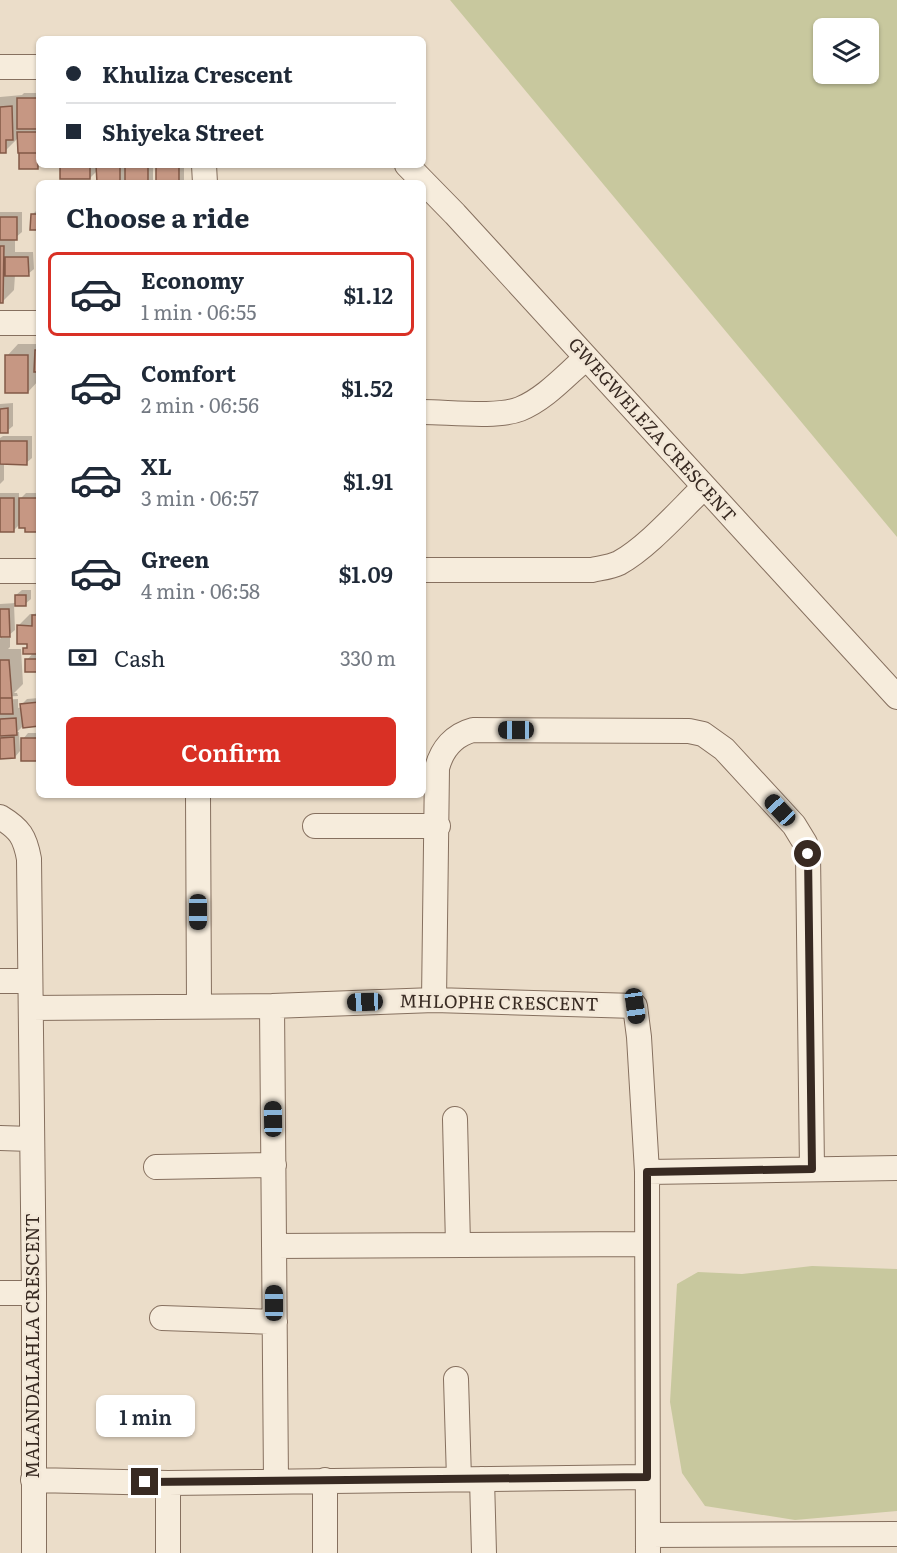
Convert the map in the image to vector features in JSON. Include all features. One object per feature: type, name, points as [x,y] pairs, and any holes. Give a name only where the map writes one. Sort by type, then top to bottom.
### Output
[{"type":"street","points":[[0,67],[36,67]]},
{"type":"street","name":"GWEGWELEZA CRESCENT","points":[[410,168],[421,180]]},
{"type":"street","name":"GWEGWELEZA CRESCENT","points":[[426,185],[897,697]]},
{"type":"street","points":[[0,323],[36,323]]},
{"type":"street","points":[[426,412],[502,413],[519,409],[534,402],[586,358]]},
{"type":"street","points":[[426,570],[592,570],[610,566],[637,551],[704,488]]},
{"type":"street","points":[[0,571],[36,571]]},
{"type":"street","points":[[434,1000],[437,768],[439,759],[450,743],[465,732],[473,730],[689,730],[703,734],[724,749],[794,825],[805,843],[808,854],[812,1169]]},
{"type":"street","points":[[198,798],[199,1005]]},
{"type":"street","name":"MALANDALAHLA CRESCENT","points":[[0,817],[19,830],[26,843],[28,859],[34,1293],[34,1553]]},
{"type":"street","points":[[315,826],[438,826]]},
{"type":"street","points":[[0,981],[30,981]]},
{"type":"street","name":"MHLOPHE CRESCENT","points":[[31,1008],[272,1006],[434,1000],[635,1006],[647,1172],[648,1544]]},
{"type":"street","points":[[272,1006],[276,1481]]},
{"type":"street","points":[[454,1119],[458,1245]]},
{"type":"street","points":[[0,1138],[31,1139]]},
{"type":"street","points":[[156,1167],[274,1165]]},
{"type":"street","points":[[647,1172],[897,1168]]},
{"type":"street","points":[[274,1246],[647,1244]]},
{"type":"street","points":[[0,1293],[34,1293]]},
{"type":"street","points":[[162,1318],[275,1322]]},
{"type":"street","points":[[456,1379],[484,1553]]},
{"type":"street","points":[[33,1480],[168,1483],[647,1477]]},
{"type":"street","points":[[325,1480],[325,1553]]},
{"type":"street","points":[[168,1483],[168,1553]]},
{"type":"street","points":[[648,1544],[810,1544],[897,1534]]},
{"type":"green space","points":[[450,0],[897,0],[897,537]]},
{"type":"green space","points":[[812,1266],[897,1269],[897,1511],[795,1520],[705,1506],[682,1473],[670,1402],[677,1284],[698,1272],[742,1274]]},
{"type":"building","points":[[17,98],[36,98],[36,129],[17,129]]},
{"type":"building","points":[[12,106],[13,140],[6,140],[6,153],[0,153],[0,107]]},
{"type":"building","points":[[17,132],[36,132],[36,153],[18,153]]},
{"type":"building","points":[[19,153],[36,153],[36,168],[38,169],[19,169]]},
{"type":"building","points":[[60,168],[90,168],[90,179],[60,179]]},
{"type":"building","points":[[96,168],[120,168],[120,180],[97,180]]},
{"type":"building","points":[[125,168],[148,168],[148,180],[125,180]]},
{"type":"building","points":[[156,168],[179,168],[179,180],[156,180]]},
{"type":"building","points":[[31,214],[36,214],[36,230],[30,230]]},
{"type":"building","points":[[0,217],[17,217],[17,240],[0,240]]},
{"type":"building","points":[[0,246],[4,246],[3,303],[0,303]]},
{"type":"building","points":[[5,257],[28,257],[29,276],[5,276]]},
{"type":"building","points":[[35,350],[36,350],[36,372],[34,372]]},
{"type":"building","points":[[5,355],[28,355],[28,393],[5,393]]},
{"type":"building","points":[[8,408],[8,433],[0,433],[0,409]]},
{"type":"building","points":[[0,441],[27,441],[27,465],[0,464]]},
{"type":"building","points":[[0,498],[14,498],[14,532],[0,532]]},
{"type":"building","points":[[19,498],[36,498],[36,532],[25,532],[25,528],[19,528]]},
{"type":"building","points":[[15,595],[26,595],[26,606],[15,606]]},
{"type":"building","points":[[0,609],[9,609],[10,637],[0,637]]},
{"type":"building","points":[[32,615],[36,615],[36,654],[23,654],[23,648],[27,648],[27,644],[17,644],[17,625],[32,626]]},
{"type":"building","points":[[25,659],[36,659],[36,672],[25,672]]},
{"type":"building","points":[[0,660],[9,660],[12,698],[0,698]]},
{"type":"building","points":[[0,698],[12,698],[13,714],[0,714]]},
{"type":"building","points":[[36,702],[36,726],[23,728],[20,704]]},
{"type":"building","points":[[16,718],[17,735],[0,736],[0,719]]},
{"type":"building","points":[[14,737],[15,758],[0,759],[0,738]]},
{"type":"building","points":[[21,738],[36,738],[36,761],[21,761]]},
{"type":"route","points":[[145,1482],[647,1477],[647,1172],[812,1169],[808,854]]}]
